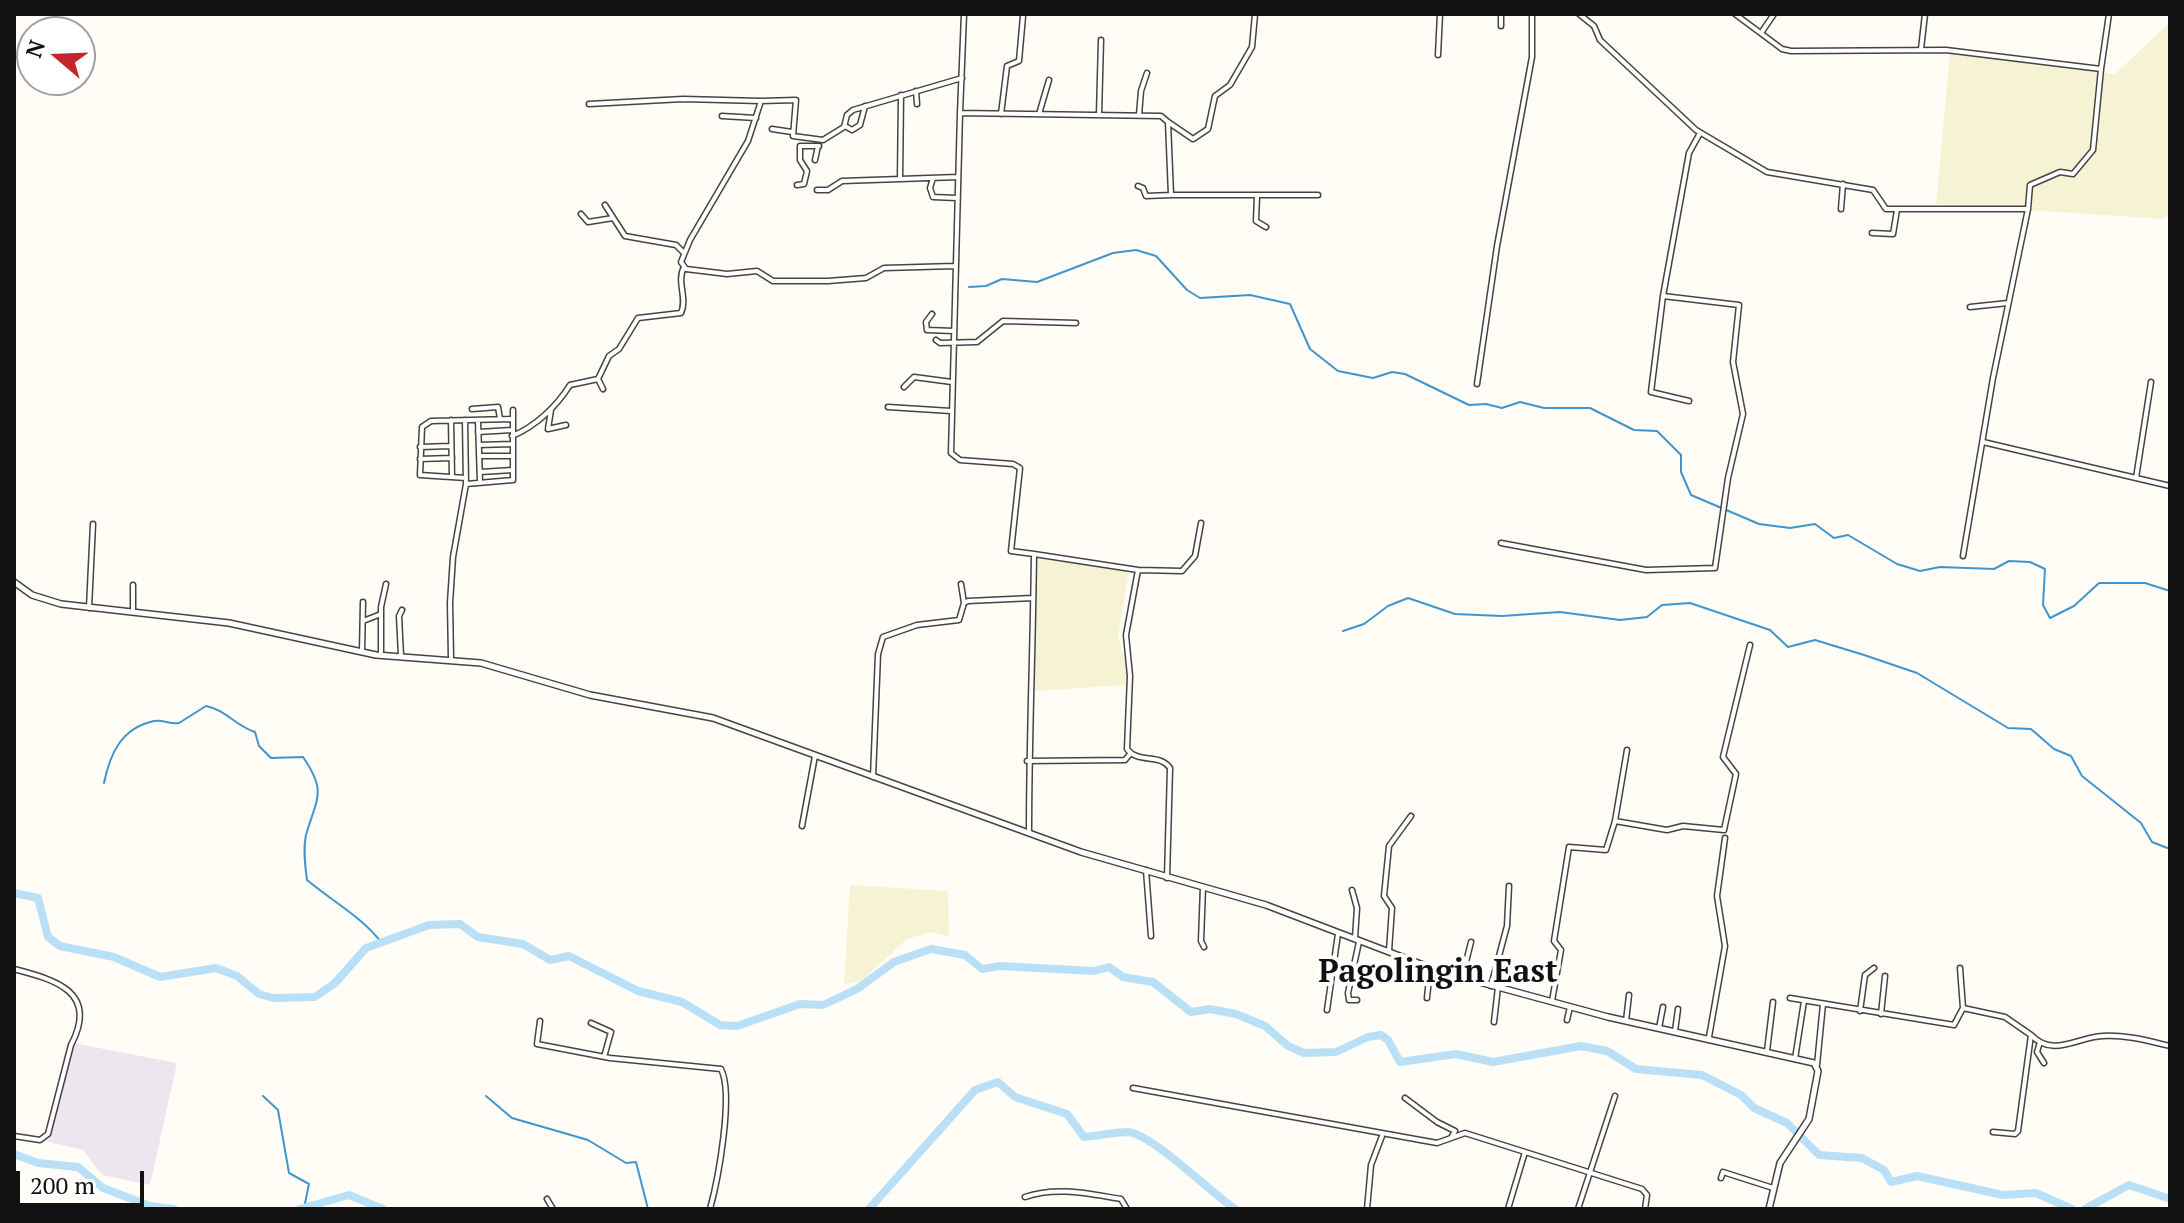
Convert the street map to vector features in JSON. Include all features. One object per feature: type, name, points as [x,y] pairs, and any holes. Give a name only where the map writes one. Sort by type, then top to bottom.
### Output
[{"type":"street","points":[[964,14],[951,331],[954,458],[1013,464],[1020,468],[1011,551],[1132,566],[1138,570],[1182,571],[1195,556],[1201,523]]},
{"type":"street","points":[[960,113],[1161,116],[1193,139],[1208,129],[1215,96],[1230,85],[1252,47],[1255,14]]},
{"type":"street","points":[[1438,55],[1440,14]]},
{"type":"street","points":[[1501,14],[1501,26]]},
{"type":"street","points":[[1477,384],[1497,246],[1532,57],[1532,14]]},
{"type":"street","points":[[1579,14],[1594,26],[1600,40],[1700,133],[1781,177],[1843,183],[1873,190],[1883,208],[1897,210],[2028,209]]},
{"type":"street","points":[[1735,14],[1782,49],[1791,51],[1921,49],[2101,69]]},
{"type":"street","points":[[1761,33],[1774,14]]},
{"type":"street","points":[[1921,49],[1925,14]]},
{"type":"street","points":[[1963,556],[2030,185],[2060,172],[2073,174],[2093,150],[2109,14]]},
{"type":"street","points":[[1001,114],[1007,66],[1019,61],[1023,16]]},
{"type":"street","points":[[1099,115],[1101,40]]},
{"type":"street","points":[[1139,115],[1141,91],[1147,73]]},
{"type":"street","points":[[797,185],[804,184],[807,171],[800,160],[800,146],[833,137],[845,126],[848,113],[962,78]]},
{"type":"street","points":[[1039,114],[1049,80]]},
{"type":"street","points":[[916,91],[917,104]]},
{"type":"street","points":[[900,179],[901,95]]},
{"type":"street","points":[[589,104],[683,99],[796,100],[792,132],[795,138],[820,143]]},
{"type":"street","points":[[598,379],[609,356],[619,349],[638,318],[681,313],[684,306],[680,277],[684,253],[748,141],[761,101]]},
{"type":"street","points":[[845,126],[852,130],[860,125],[865,106]]},
{"type":"street","points":[[722,116],[756,118]]},
{"type":"street","points":[[1168,122],[1171,195]]},
{"type":"street","points":[[772,129],[792,132]]},
{"type":"street","points":[[1689,401],[1651,392],[1663,296],[1689,153],[1700,133]]},
{"type":"street","points":[[815,160],[820,143]]},
{"type":"street","points":[[817,190],[828,190],[842,181],[958,177]]},
{"type":"street","points":[[933,178],[930,188],[933,197],[957,198]]},
{"type":"street","points":[[1841,209],[1843,183]]},
{"type":"street","points":[[1138,186],[1143,188],[1146,196],[1318,195]]},
{"type":"street","points":[[1257,196],[1256,219],[1266,227]]},
{"type":"street","points":[[605,205],[625,236],[676,245],[684,253]]},
{"type":"street","points":[[1872,233],[1893,234],[1897,210]]},
{"type":"street","points":[[581,214],[588,222],[613,218]]},
{"type":"street","points":[[684,267],[727,274],[757,271],[773,281],[828,281],[866,278],[884,268],[898,266],[955,266]]},
{"type":"street","points":[[1501,543],[1646,570],[1713,570],[1743,414],[1733,362],[1739,305],[1663,296]]},
{"type":"street","points":[[1970,307],[2008,303]]},
{"type":"street","points":[[932,314],[926,322],[927,330],[951,331]]},
{"type":"street","points":[[936,340],[977,342],[1003,321],[1076,323]]},
{"type":"street","points":[[904,387],[914,377],[952,382]]},
{"type":"street","points":[[598,379],[603,389]]},
{"type":"street","points":[[512,436],[531,426],[570,385],[598,379]]},
{"type":"street","points":[[2136,478],[2151,382]]},
{"type":"street","points":[[472,409],[498,407],[500,419]]},
{"type":"street","points":[[552,407],[547,428],[566,425]]},
{"type":"street","points":[[888,407],[951,411]]},
{"type":"street","points":[[511,419],[431,421],[422,427],[421,475],[480,482],[513,480],[513,410]]},
{"type":"street","points":[[451,420],[452,477]]},
{"type":"street","points":[[451,658],[453,557],[466,481],[465,420]]},
{"type":"street","points":[[478,420],[480,482]]},
{"type":"street","points":[[478,432],[512,430]]},
{"type":"street","points":[[1983,442],[2170,486]]},
{"type":"street","points":[[479,445],[512,444]]},
{"type":"street","points":[[420,447],[451,446]]},
{"type":"street","points":[[479,456],[513,456]]},
{"type":"street","points":[[420,459],[452,458]]},
{"type":"street","points":[[480,472],[513,470]]},
{"type":"street","points":[[89,608],[93,524]]},
{"type":"street","points":[[1029,833],[1027,761],[1034,554]]},
{"type":"street","points":[[1027,761],[1125,760],[1130,754],[1130,658],[1126,635],[1138,570]]},
{"type":"street","points":[[14,582],[42,599],[89,608],[229,623],[381,655],[451,658],[506,669],[590,695],[713,718],[1029,833],[1167,878],[1203,886],[1430,969],[1626,1021],[1709,1037],[1817,1065]]},
{"type":"street","points":[[381,655],[381,614],[386,584]]},
{"type":"street","points":[[873,777],[881,639],[889,633],[917,625],[959,620],[964,603],[961,584]]},
{"type":"street","points":[[133,585],[133,612]]},
{"type":"street","points":[[964,603],[1033,598]]},
{"type":"street","points":[[362,652],[363,602]]},
{"type":"street","points":[[401,656],[399,616],[402,610]]},
{"type":"street","points":[[363,621],[381,614]]},
{"type":"street","points":[[1615,821],[1667,830],[1683,826],[1724,830],[1736,774],[1723,757],[1750,645]]},
{"type":"street","points":[[1552,1001],[1561,950],[1554,941],[1569,847],[1606,850],[1615,821],[1627,750]]},
{"type":"street","points":[[1130,754],[1162,760],[1170,768],[1167,878]]},
{"type":"street","points":[[802,826],[815,756]]},
{"type":"street","points":[[1389,954],[1392,908],[1384,896],[1389,846],[1411,816]]},
{"type":"street","points":[[1709,1037],[1725,946],[1717,896],[1725,838]]},
{"type":"street","points":[[1146,870],[1151,936]]},
{"type":"street","points":[[1203,886],[1201,941],[1204,947]]},
{"type":"street","points":[[1494,1022],[1494,986],[1507,926],[1509,886]]},
{"type":"street","points":[[1352,890],[1357,908],[1357,941],[1348,993],[1349,1000],[1357,1000]]},
{"type":"street","points":[[1327,1010],[1338,934]]},
{"type":"street","points":[[1462,978],[1471,942]]},
{"type":"street","points":[[1860,1011],[1865,975],[1874,968]]},
{"type":"street","points":[[1790,998],[1954,1025],[1963,1008],[1960,968]]},
{"type":"street","points":[[14,969],[61,983],[74,997],[80,1011],[76,1037],[71,1045],[48,1134],[40,1140],[14,1136]]},
{"type":"street","points":[[1427,998],[1430,969]]},
{"type":"street","points":[[1881,1014],[1885,976]]},
{"type":"street","points":[[1626,1021],[1629,995]]},
{"type":"street","points":[[1795,1059],[1804,1001]]},
{"type":"street","points":[[1767,1051],[1773,1002]]},
{"type":"street","points":[[1769,1209],[1780,1163],[1806,1128],[1823,1004]]},
{"type":"street","points":[[1567,1020],[1570,1006]]},
{"type":"street","points":[[1659,1028],[1663,1007]]},
{"type":"street","points":[[1963,1008],[2005,1017],[2040,1042],[2071,1045],[2104,1035],[2170,1046]]},
{"type":"street","points":[[1675,1031],[1678,1009]]},
{"type":"street","points":[[540,1021],[536,1043],[604,1057],[722,1071],[726,1080],[723,1150],[710,1209]]},
{"type":"street","points":[[591,1023],[611,1032],[604,1057]]},
{"type":"street","points":[[1993,1132],[2015,1134],[2018,1131],[2031,1035]]},
{"type":"street","points":[[2040,1042],[2037,1052],[2044,1063]]},
{"type":"street","points":[[1133,1088],[1253,1108],[1382,1136],[1437,1143],[1465,1133],[1642,1189],[1647,1195],[1645,1209]]},
{"type":"street","points":[[1578,1209],[1615,1096]]},
{"type":"street","points":[[1405,1098],[1437,1122],[1455,1131],[1452,1136]]},
{"type":"street","points":[[1369,1208],[1366,1197],[1371,1165],[1382,1136]]},
{"type":"street","points":[[1508,1209],[1525,1152]]},
{"type":"street","points":[[1721,1178],[1723,1172],[1773,1188]]},
{"type":"street","points":[[1025,1197],[1038,1192],[1072,1191],[1121,1199],[1127,1209]]},
{"type":"street","points":[[547,1199],[553,1209]]},
{"type":"shaded area","points":[[2169,23],[2170,215],[2164,219],[1936,204],[1950,53],[2115,74]]},
{"type":"shaded area","points":[[1038,559],[1129,570],[1118,637],[1126,663],[1126,685],[1034,691]]},
{"type":"shaded area","points":[[850,885],[948,891],[949,937],[930,932],[907,939],[861,981],[844,985]]},
{"type":"shaded area","points":[[68,1042],[177,1063],[150,1185],[102,1175],[83,1150],[45,1141]]},
{"type":"waterway","points":[[969,287],[986,286],[1002,279],[1037,282],[1113,253],[1136,250],[1156,256],[1187,290],[1200,298],[1250,295],[1290,304],[1310,349],[1338,371],[1373,378],[1392,372],[1405,374],[1469,405],[1486,404],[1502,408],[1520,402],[1544,408],[1590,408],[1634,430],[1657,431],[1681,455],[1681,472],[1691,495],[1759,524],[1790,528],[1815,524],[1834,538],[1848,535],[1897,564],[1920,571],[1940,567],[1994,569],[2009,561],[2030,562],[2045,569],[2043,605],[2050,618],[2074,606],[2099,583],[2145,583],[2170,591]]},
{"type":"waterway","points":[[1343,631],[1364,624],[1388,606],[1408,598],[1455,614],[1502,616],[1560,612],[1620,620],[1647,617],[1662,605],[1690,603],[1770,630],[1788,647],[1815,640],[1917,673],[2008,728],[2031,729],[2054,749],[2071,756],[2082,776],[2141,823],[2152,842],[2170,849]]},
{"type":"waterway","points":[[104,783],[114,752],[125,736],[154,721],[179,723],[206,706],[255,732],[259,746],[271,758],[303,757],[315,779],[318,795],[305,840],[307,880],[356,917],[381,942]]},
{"type":"waterway","points":[[14,893],[38,898],[48,937],[60,946],[114,957],[160,977],[216,968],[237,976],[259,994],[273,998],[315,997],[335,983],[366,948],[429,925],[460,924],[478,937],[523,944],[550,960],[569,956],[638,991],[682,1002],[720,1025],[737,1026],[800,1004],[823,1005],[857,989],[894,962],[931,949],[965,955],[982,969],[1000,966],[1094,971],[1109,967],[1123,977],[1153,982],[1191,1012],[1210,1009],[1236,1014],[1265,1026],[1288,1046],[1304,1053],[1336,1052],[1368,1037],[1381,1035],[1388,1040],[1400,1062],[1456,1054],[1493,1062],[1581,1046],[1607,1051],[1636,1069],[1702,1075],[1741,1095],[1754,1108],[1787,1123],[1819,1155],[1862,1158],[1884,1170],[1891,1182],[1917,1176],[2003,1195],[2036,1193],[2072,1209]]},
{"type":"waterway","points":[[869,1209],[975,1090],[998,1082],[1015,1097],[1067,1114],[1084,1137],[1123,1132],[1138,1135],[1166,1153],[1235,1209]]},
{"type":"waterway","points":[[263,1096],[278,1110],[289,1173],[309,1184],[304,1208]]},
{"type":"waterway","points":[[486,1096],[512,1118],[588,1140],[626,1163],[636,1162],[648,1209]]},
{"type":"waterway","points":[[14,1154],[38,1163],[78,1167],[103,1188],[150,1206],[174,1209]]},
{"type":"waterway","points":[[2085,1209],[2129,1185],[2170,1199]]},
{"type":"waterway","points":[[300,1209],[349,1195],[383,1209]]},
{"type":"district","name":"Pagolingin East","points":[[1438,973]]}]
